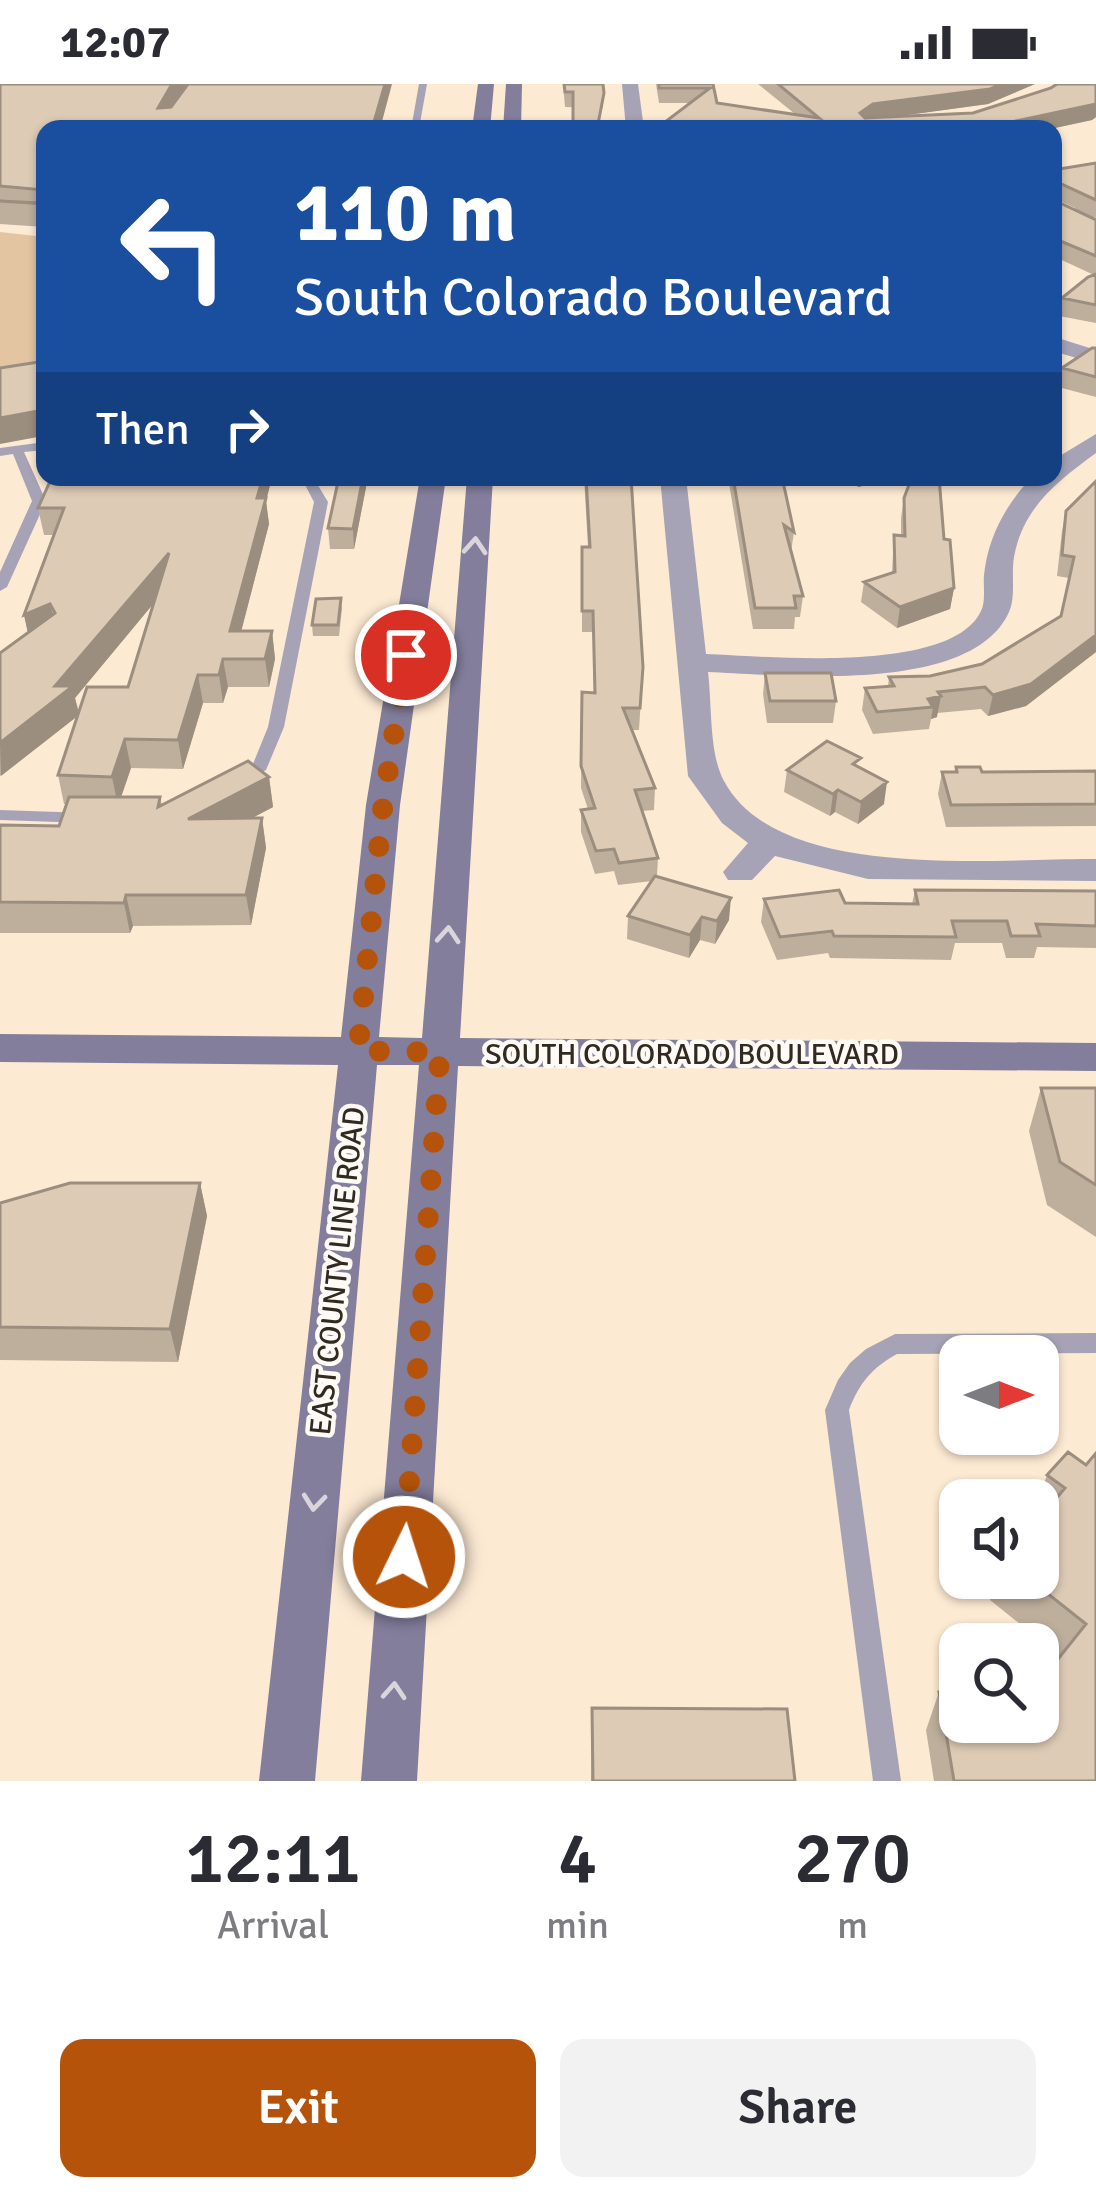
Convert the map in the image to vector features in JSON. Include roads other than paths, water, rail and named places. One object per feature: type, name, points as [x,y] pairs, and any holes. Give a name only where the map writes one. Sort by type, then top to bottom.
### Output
[{"type":"main road","points":[[483,120],[486,84]]},
{"type":"main road","points":[[512,120],[514,84]]},
{"type":"main road","name":"EAST COUNTY LINE ROAD","points":[[287,1781],[383,805],[432,486]]},
{"type":"main road","points":[[388,1781],[479,486]]},
{"type":"main road","name":"SOUTH COLORADO BOULEVARD","points":[[0,1048],[1096,1057]]},
{"type":"street","points":[[630,84],[634,120]]},
{"type":"street","points":[[1062,212],[1096,211]]},
{"type":"street","points":[[1062,214],[1096,231]]},
{"type":"street","points":[[1062,346],[1096,357]]},
{"type":"street","points":[[1062,462],[1096,441]]},
{"type":"street","points":[[674,486],[704,776],[731,816],[769,842],[815,859],[868,868],[1096,869]]},
{"type":"street","points":[[692,663],[886,663],[960,646],[992,620],[998,607],[1002,545],[1034,486]]},
{"type":"street","points":[[740,872],[769,842]]},
{"type":"lane","points":[[416,120],[423,84]]},
{"type":"lane","points":[[0,452],[36,447]]},
{"type":"lane","points":[[0,587],[39,501],[17,450]]},
{"type":"lane","points":[[224,789],[260,767],[276,728],[321,502],[313,486]]},
{"type":"lane","points":[[0,815],[110,816]]},
{"type":"lane","points":[[887,1781],[837,1410],[848,1378],[869,1356],[895,1344],[1096,1343]]}]
